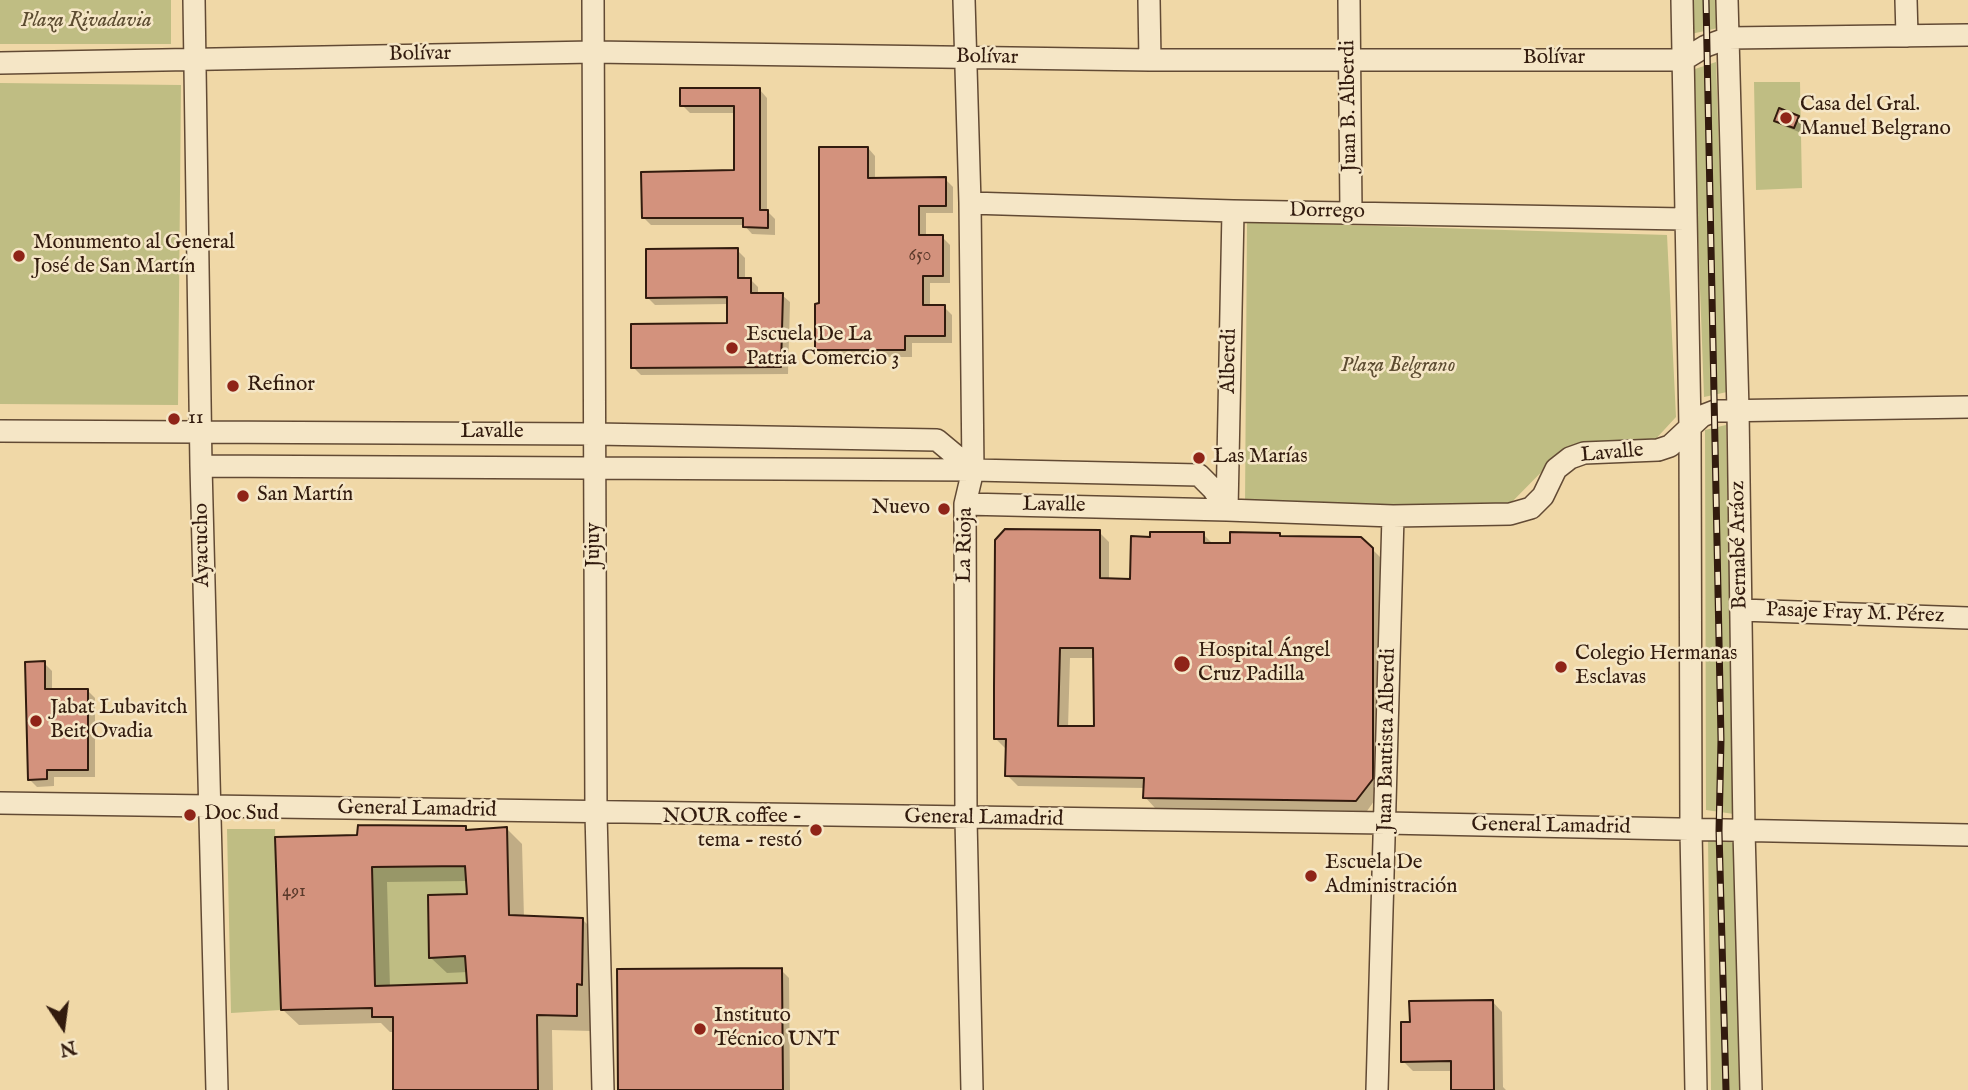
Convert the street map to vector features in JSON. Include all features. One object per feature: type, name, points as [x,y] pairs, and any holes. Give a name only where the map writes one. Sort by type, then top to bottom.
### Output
[{"type":"street","name":"Ayacucho","points":[[194,0],[201,466],[217,1090]]},
{"type":"street","name":"Jujuy","points":[[593,0],[596,813],[603,1090]]},
{"type":"street","name":"La Rioja","points":[[964,0],[970,203],[973,470],[965,504],[966,819],[972,1090]]},
{"type":"street","points":[[1149,0],[1150,60]]},
{"type":"street","name":"Juan B. Alberdi","points":[[1349,0],[1351,212]]},
{"type":"street","points":[[1682,0],[1696,1090]]},
{"type":"street","name":"Bernabé Aráoz","points":[[1727,0],[1751,1090]]},
{"type":"street","points":[[1906,0],[1907,36]]},
{"type":"street","name":"Bolívar","points":[[0,63],[593,52],[1150,60],[1683,60],[1706,46],[1728,38],[1968,35]]},
{"type":"street","name":"Dorrego","points":[[970,203],[1233,211],[1684,219]]},
{"type":"street","name":"Alberdi","points":[[1227,510],[1233,211]]},
{"type":"street","name":"Lavalle","points":[[965,504],[1393,516],[1510,514],[1531,508],[1543,496],[1556,469],[1570,457],[1584,453],[1658,450],[1670,446],[1702,416],[1715,411],[1968,407]]},
{"type":"street","name":"Lavalle","points":[[0,431],[595,434],[937,440],[973,470]]},
{"type":"street","name":"Lavalle","points":[[201,466],[973,470],[1199,475],[1213,489],[1227,510]]},
{"type":"street","name":"Juan Bautista Alberdi","points":[[1377,1090],[1393,516]]},
{"type":"street","name":"Pasaje Fray M. Pérez","points":[[1741,610],[1968,618]]},
{"type":"street","name":"General Lamadrid","points":[[0,803],[1968,835]]},
{"type":"green space","name":"Plaza Rivadavia","points":[[0,0],[171,0],[171,44],[0,44]]},
{"type":"green space","points":[[1691,0],[1718,0],[1718,28],[1691,34]]},
{"type":"green space","points":[[1716,62],[1727,392],[1704,397],[1692,70]]},
{"type":"green space","points":[[1754,82],[1800,82],[1802,188],[1756,190]]},
{"type":"green space","points":[[0,83],[181,85],[178,405],[0,404]]},
{"type":"green space","name":"Plaza Belgrano","points":[[1247,222],[1667,235],[1676,417],[1652,443],[1566,447],[1505,509],[1245,506]]},
{"type":"green space","points":[[1726,425],[1734,814],[1706,810],[1705,430]]},
{"type":"green space","points":[[227,829],[275,829],[281,1010],[231,1013]]},
{"type":"green space","points":[[1708,839],[1736,843],[1739,1090],[1711,1090]]},
{"type":"green space","points":[[465,866],[467,894],[428,896],[429,958],[465,956],[467,983],[371,987],[374,969],[372,867]]},
{"type":"building","points":[[680,88],[760,88],[760,210],[768,210],[768,228],[743,227],[743,218],[642,218],[641,172],[734,170],[734,106],[680,106]]},
{"type":"building","name":"Casa del Gral. Manuel Belgrano","points":[[1779,108],[1799,116],[1794,128],[1774,121]]},
{"type":"building","points":[[819,147],[868,147],[868,178],[946,177],[946,206],[919,206],[919,235],[943,235],[943,276],[923,276],[923,305],[945,305],[945,336],[905,336],[905,350],[815,350],[815,304],[819,303]]},
{"type":"building","points":[[738,248],[738,278],[751,278],[751,293],[783,293],[781,367],[631,368],[631,324],[727,323],[727,297],[646,298],[646,249]]},
{"type":"building","name":"Hospital Ángel Cruz Padilla","points":[[1005,529],[1100,530],[1100,578],[1130,579],[1131,536],[1150,537],[1150,532],[1204,532],[1204,543],[1230,543],[1230,532],[1361,537],[1373,548],[1373,779],[1356,801],[1143,798],[1144,778],[1005,776],[1006,739],[994,739],[995,540]],"holes":[[[1060,648],[1093,648],[1094,726],[1058,726]]]},
{"type":"building","points":[[45,661],[45,689],[88,689],[88,770],[47,770],[47,779],[28,780],[25,662]]},
{"type":"building","points":[[358,825],[466,826],[466,830],[507,827],[509,915],[583,918],[582,985],[577,984],[577,1016],[537,1015],[538,1090],[393,1090],[393,1017],[372,1017],[372,1008],[281,1010],[275,837],[357,835]],"holes":[[[465,866],[467,894],[428,895],[429,958],[465,956],[467,983],[375,986],[372,867]]]},
{"type":"building","name":"Instituto Técnico UNT","points":[[782,968],[783,1090],[618,1090],[617,969]]},
{"type":"building","points":[[1493,1000],[1494,1090],[1451,1090],[1451,1061],[1401,1062],[1401,1022],[1410,1022],[1409,1001]]},
{"type":"railway","points":[[1706,0],[1721,739],[1719,831],[1726,1090]]},
{"type":"place","name":"Casa del Gral. Manuel Belgrano","points":[[1786,118]]},
{"type":"place","name":"Monumento al General José de San Martín","points":[[19,256]]},
{"type":"place","name":"Escuela De La Patria Comercio 3","points":[[732,348]]},
{"type":"place","name":"Refinor","points":[[233,386]]},
{"type":"place","name":"11","points":[[174,419]]},
{"type":"place","name":"Las Marías","points":[[1199,458]]},
{"type":"place","name":"San Martín","points":[[243,496]]},
{"type":"place","name":"Nuevo","points":[[944,509]]},
{"type":"place","name":"Hospital Ángel Cruz Padilla","points":[[1182,664]]},
{"type":"place","name":"Colegio Hermanas Esclavas","points":[[1561,667]]},
{"type":"place","name":"Jabat Lubavitch Beit Ovadia","points":[[36,721]]},
{"type":"place","name":"Doc Sud","points":[[190,815]]},
{"type":"place","name":"NOUR coffee - tema - restó","points":[[816,830]]},
{"type":"place","name":"Escuela De Administración","points":[[1311,876]]},
{"type":"place","name":"Instituto Técnico UNT","points":[[700,1029]]}]
